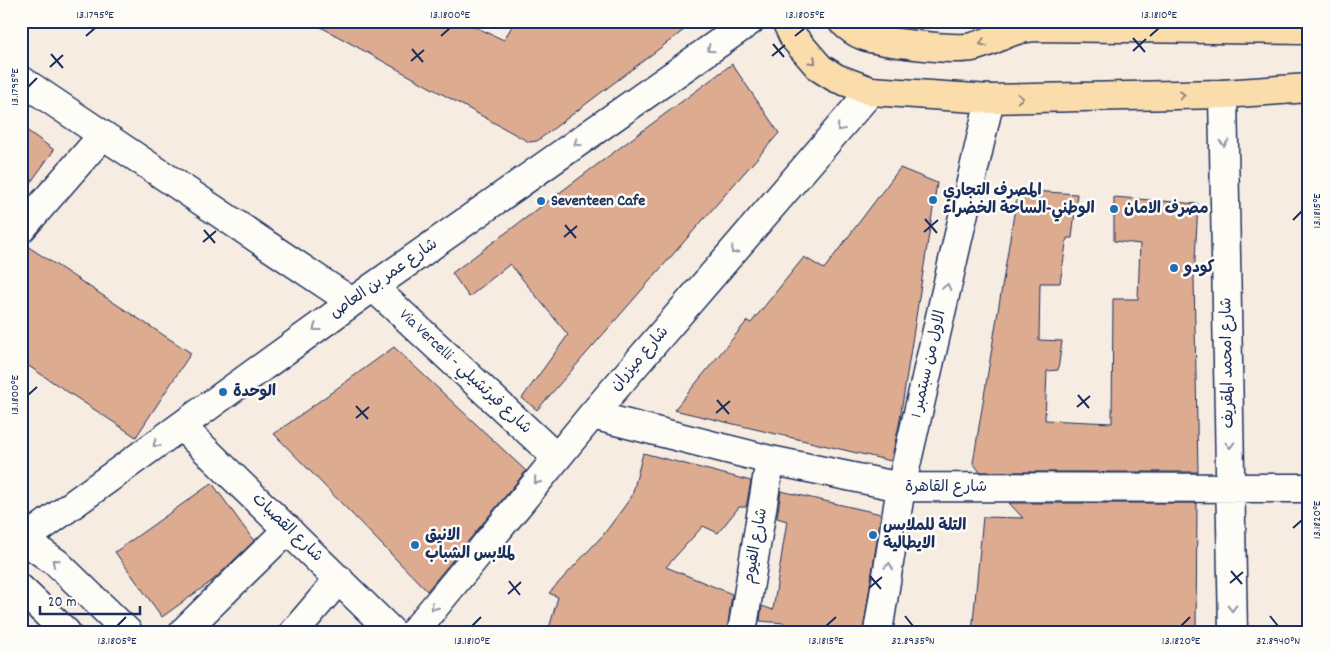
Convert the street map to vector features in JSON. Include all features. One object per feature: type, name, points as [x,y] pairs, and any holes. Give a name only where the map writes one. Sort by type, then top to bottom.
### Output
[{"type":"main road","points":[[786,21],[794,38],[820,68],[836,78],[872,91],[990,99],[1223,94],[1309,88]]},
{"type":"main road","points":[[842,21],[864,36],[880,41],[956,49],[983,44],[1020,28],[1034,27],[1309,30]]},
{"type":"street","name":"شارع عمر بن العاص","points":[[22,540],[362,294],[750,21]]},
{"type":"street","name":"Via Vercelli - شارع فيرتشيلي","points":[[21,80],[103,135],[362,294],[557,458]]},
{"type":"street","name":"شارع ميزران","points":[[414,632],[592,415],[872,91]]},
{"type":"street","name":"شارع امحمد المقريف","points":[[1223,94],[1233,632]]},
{"type":"street","name":"الاول من سبتمبر 1","points":[[878,632],[901,487],[990,99]]},
{"type":"street","points":[[21,229],[103,135]]},
{"type":"street","name":"شارع القاهرة","points":[[592,415],[770,460],[901,487],[1309,488]]},
{"type":"street","name":"شارع القصبات","points":[[181,426],[392,632]]},
{"type":"street","name":"شارع الفيوم","points":[[742,632],[770,460]]},
{"type":"street","points":[[183,632],[288,529]]},
{"type":"street","points":[[22,540],[57,563],[128,632]]},
{"type":"street","points":[[294,632],[339,579]]},
{"type":"street","points":[[21,589],[66,632]]},
{"type":"building","points":[[310,21],[462,21],[504,40],[515,21],[696,21],[537,141],[529,142]]},
{"type":"building","points":[[732,64],[779,133],[537,410],[522,398],[568,335],[510,264],[469,297],[452,273]]},
{"type":"building","points":[[21,126],[54,150],[21,196]]},
{"type":"building","points":[[900,168],[937,183],[899,425],[891,461],[674,410],[747,321],[751,323],[804,257],[824,269]]},
{"type":"building","points":[[1018,190],[1077,194],[1072,238],[1067,238],[1060,283],[1040,283],[1039,340],[1062,341],[1058,370],[1047,371],[1045,420],[1112,423],[1113,299],[1138,299],[1140,244],[1114,241],[1114,197],[1198,204],[1194,278],[1198,472],[980,472],[973,463]]},
{"type":"building","points":[[21,244],[24,244],[191,353],[136,437],[21,361]]},
{"type":"building","points":[[394,347],[526,471],[427,591],[274,434]]},
{"type":"building","points":[[643,453],[751,481],[746,507],[739,507],[718,533],[703,526],[666,567],[732,594],[727,632],[548,632],[558,597],[549,593],[604,534],[632,496]]},
{"type":"building","points":[[212,483],[254,541],[212,581],[162,617],[115,552]]},
{"type":"building","points":[[781,491],[881,514],[863,632],[783,632],[784,623],[760,621],[762,606],[773,610],[787,521],[777,518]]},
{"type":"building","points":[[1009,503],[1197,503],[1196,632],[1066,629],[1064,632],[972,632],[983,517],[1023,518]]},
{"type":"place","name":"المصرف التجاري الوطني-الساحة الخضراء","points":[[933,200]]},
{"type":"place","name":"Seventeen Cafe","points":[[541,201]]},
{"type":"place","name":"مصرف الامان","points":[[1114,209]]},
{"type":"place","name":"كودو","points":[[1174,268]]},
{"type":"place","name":"الوحدة","points":[[223,392]]},
{"type":"place","name":"التلة للملابس الايطالية","points":[[873,535]]},
{"type":"place","name":"الانيق لملابس الشباب","points":[[415,545]]}]
